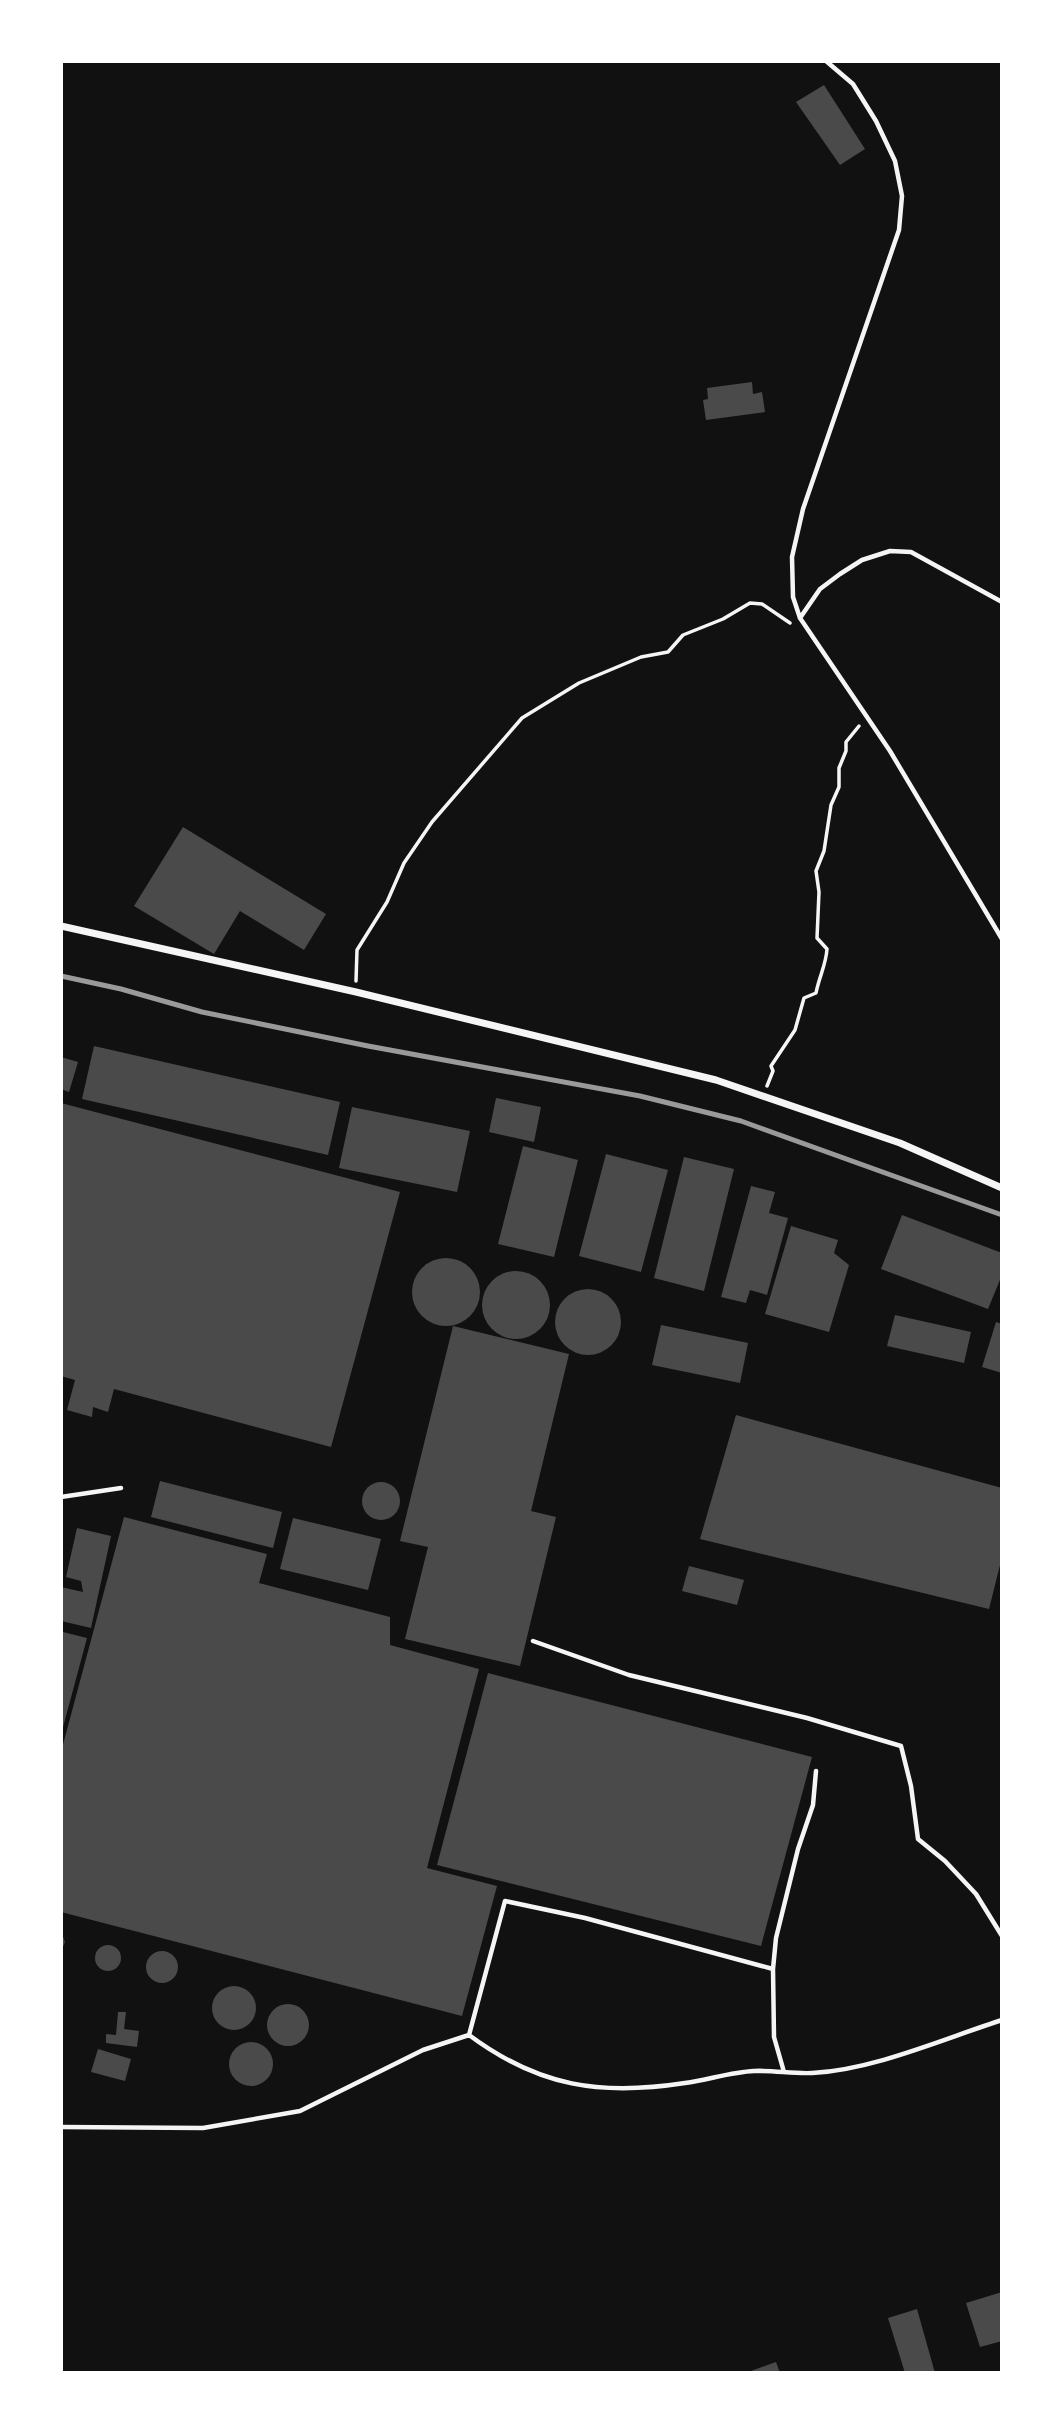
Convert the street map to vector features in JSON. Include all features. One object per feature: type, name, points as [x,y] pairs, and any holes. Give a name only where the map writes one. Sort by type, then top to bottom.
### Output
[{"type":"street","points":[[61,926],[356,992],[716,1080],[764,1094],[900,1143],[1002,1188]]},
{"type":"lane","points":[[826,61],[853,84],[876,121],[895,161],[902,196],[899,230],[803,509],[792,557],[793,597],[800,618],[890,751],[1002,939]]},
{"type":"lane","points":[[800,618],[820,589],[840,574],[862,561],[890,551],[911,552],[1002,603]]},
{"type":"lane","points":[[61,1497],[121,1488]]},
{"type":"lane","points":[[533,1641],[629,1675],[807,1718],[901,1746],[911,1786],[918,1839],[945,1861],[976,1894],[1002,1936]]},
{"type":"lane","points":[[784,2072],[774,2037],[773,1969],[776,1938],[798,1849],[813,1805],[816,1771]]},
{"type":"lane","points":[[469,2035],[505,1901],[585,1918],[773,1969]]},
{"type":"lane","points":[[469,2035],[504,2059],[538,2075],[582,2086],[625,2090],[753,2071],[814,2073],[869,2064],[1002,2020]]},
{"type":"lane","points":[[61,2127],[203,2128],[300,2111],[423,2050],[469,2035]]},
{"type":"path","points":[[356,992],[357,950],[387,902],[404,863],[432,822],[522,718],[579,683],[641,657],[668,652],[682,635],[723,619],[750,603],[762,604],[792,625]]},
{"type":"path","points":[[764,1094],[773,1071],[771,1066],[795,1030],[804,998],[816,993],[826,964],[827,949],[817,938],[819,892],[816,871],[824,851],[831,806],[839,787],[839,768],[846,751],[846,742],[866,717]]},
{"type":"building","points":[[824,85],[865,149],[840,165],[796,102]]},
{"type":"building","points":[[752,382],[753,394],[762,392],[765,412],[706,420],[703,400],[708,399],[707,388]]},
{"type":"building","points":[[183,827],[326,914],[304,950],[240,911],[214,954],[134,906]]},
{"type":"building","points":[[94,1046],[340,1102],[328,1155],[82,1099]]},
{"type":"building","points":[[61,1057],[78,1062],[69,1092],[61,1089]]},
{"type":"building","points":[[496,1098],[541,1107],[534,1142],[489,1132]]},
{"type":"building","points":[[61,1103],[400,1192],[331,1447],[114,1389],[108,1412],[93,1407],[92,1417],[67,1410],[75,1380],[61,1376]]},
{"type":"building","points":[[352,1107],[470,1131],[457,1192],[339,1168]]},
{"type":"building","points":[[523,1146],[578,1160],[554,1257],[498,1244]]},
{"type":"building","points":[[606,1154],[668,1170],[641,1272],[579,1256]]},
{"type":"building","points":[[684,1157],[734,1169],[704,1291],[654,1278]]},
{"type":"building","points":[[751,1186],[775,1192],[769,1213],[788,1218],[767,1295],[750,1290],[746,1303],[721,1297]]},
{"type":"building","points":[[902,1215],[1002,1253],[1002,1275],[988,1309],[881,1269]]},
{"type":"building","points":[[791,1226],[838,1240],[834,1253],[849,1265],[829,1332],[765,1314]]},
{"type":"building","points":[[446,1258],[459,1260],[470,1268],[478,1279],[478,1305],[470,1316],[459,1324],[446,1326],[433,1324],[422,1316],[414,1305],[412,1292],[414,1279],[422,1268],[433,1260]]},
{"type":"building","points":[[516,1271],[529,1274],[540,1281],[547,1292],[550,1305],[547,1318],[540,1329],[529,1336],[516,1339],[503,1336],[492,1329],[485,1318],[482,1305],[485,1292],[492,1281],[503,1274]]},
{"type":"building","points":[[588,1289],[601,1291],[611,1299],[619,1309],[619,1335],[611,1345],[601,1353],[588,1355],[575,1353],[565,1345],[557,1335],[555,1322],[557,1309],[565,1299],[575,1291]]},
{"type":"building","points":[[895,1315],[971,1332],[964,1363],[887,1346]]},
{"type":"building","points":[[996,1322],[1002,1324],[1002,1373],[982,1367]]},
{"type":"building","points":[[661,1325],[748,1343],[740,1383],[652,1365]]},
{"type":"building","points":[[453,1326],[569,1354],[531,1511],[556,1517],[520,1666],[405,1639],[428,1547],[400,1541]]},
{"type":"building","points":[[736,1415],[1002,1488],[1002,1557],[989,1609],[700,1539]]},
{"type":"building","points":[[160,1481],[282,1512],[273,1548],[151,1517]]},
{"type":"building","points":[[381,1482],[394,1488],[400,1501],[394,1514],[381,1520],[368,1514],[362,1501],[368,1488]]},
{"type":"building","points":[[124,1517],[267,1554],[259,1583],[390,1617],[390,1645],[479,1669],[427,1868],[497,1886],[462,2016],[61,1912],[61,1752]]},
{"type":"building","points":[[293,1518],[381,1539],[368,1590],[280,1569]]},
{"type":"building","points":[[77,1528],[111,1536],[91,1628],[61,1621],[61,1587],[83,1592],[81,1581],[66,1577]]},
{"type":"building","points":[[689,1566],[744,1580],[737,1605],[682,1591]]},
{"type":"building","points":[[63,1632],[87,1638],[62,1731],[61,1640]]},
{"type":"building","points":[[488,1673],[812,1757],[761,1946],[437,1865]]},
{"type":"building","points":[[61,1931],[65,1942],[61,1951]]},
{"type":"building","points":[[108,1945],[117,1949],[121,1958],[117,1967],[108,1971],[99,1967],[95,1958],[99,1949]]},
{"type":"building","points":[[162,1951],[173,1956],[178,1967],[173,1978],[162,1983],[151,1978],[146,1967],[151,1956]]},
{"type":"building","points":[[234,1986],[249,1993],[256,2008],[249,2023],[234,2030],[219,2023],[212,2008],[219,1993]]},
{"type":"building","points":[[288,2004],[303,2010],[309,2025],[303,2040],[288,2046],[273,2040],[267,2025],[273,2010]]},
{"type":"building","points":[[118,2012],[126,2012],[124,2029],[139,2031],[137,2047],[106,2043],[106,2034],[116,2035]]},
{"type":"building","points":[[251,2042],[260,2043],[267,2048],[272,2055],[272,2073],[267,2080],[260,2085],[251,2086],[242,2085],[235,2080],[230,2073],[229,2064],[230,2055],[235,2048],[242,2043]]},
{"type":"building","points":[[98,2049],[131,2059],[125,2081],[91,2072]]},
{"type":"building","points":[[1002,2292],[1002,2341],[980,2347],[966,2303]]},
{"type":"building","points":[[917,2309],[935,2373],[905,2373],[888,2318]]},
{"type":"building","points":[[776,2362],[780,2373],[748,2373],[748,2372]]},
{"type":"railway","points":[[61,976],[121,989],[202,1012],[368,1046],[640,1096],[741,1121],[1002,1215]]}]
